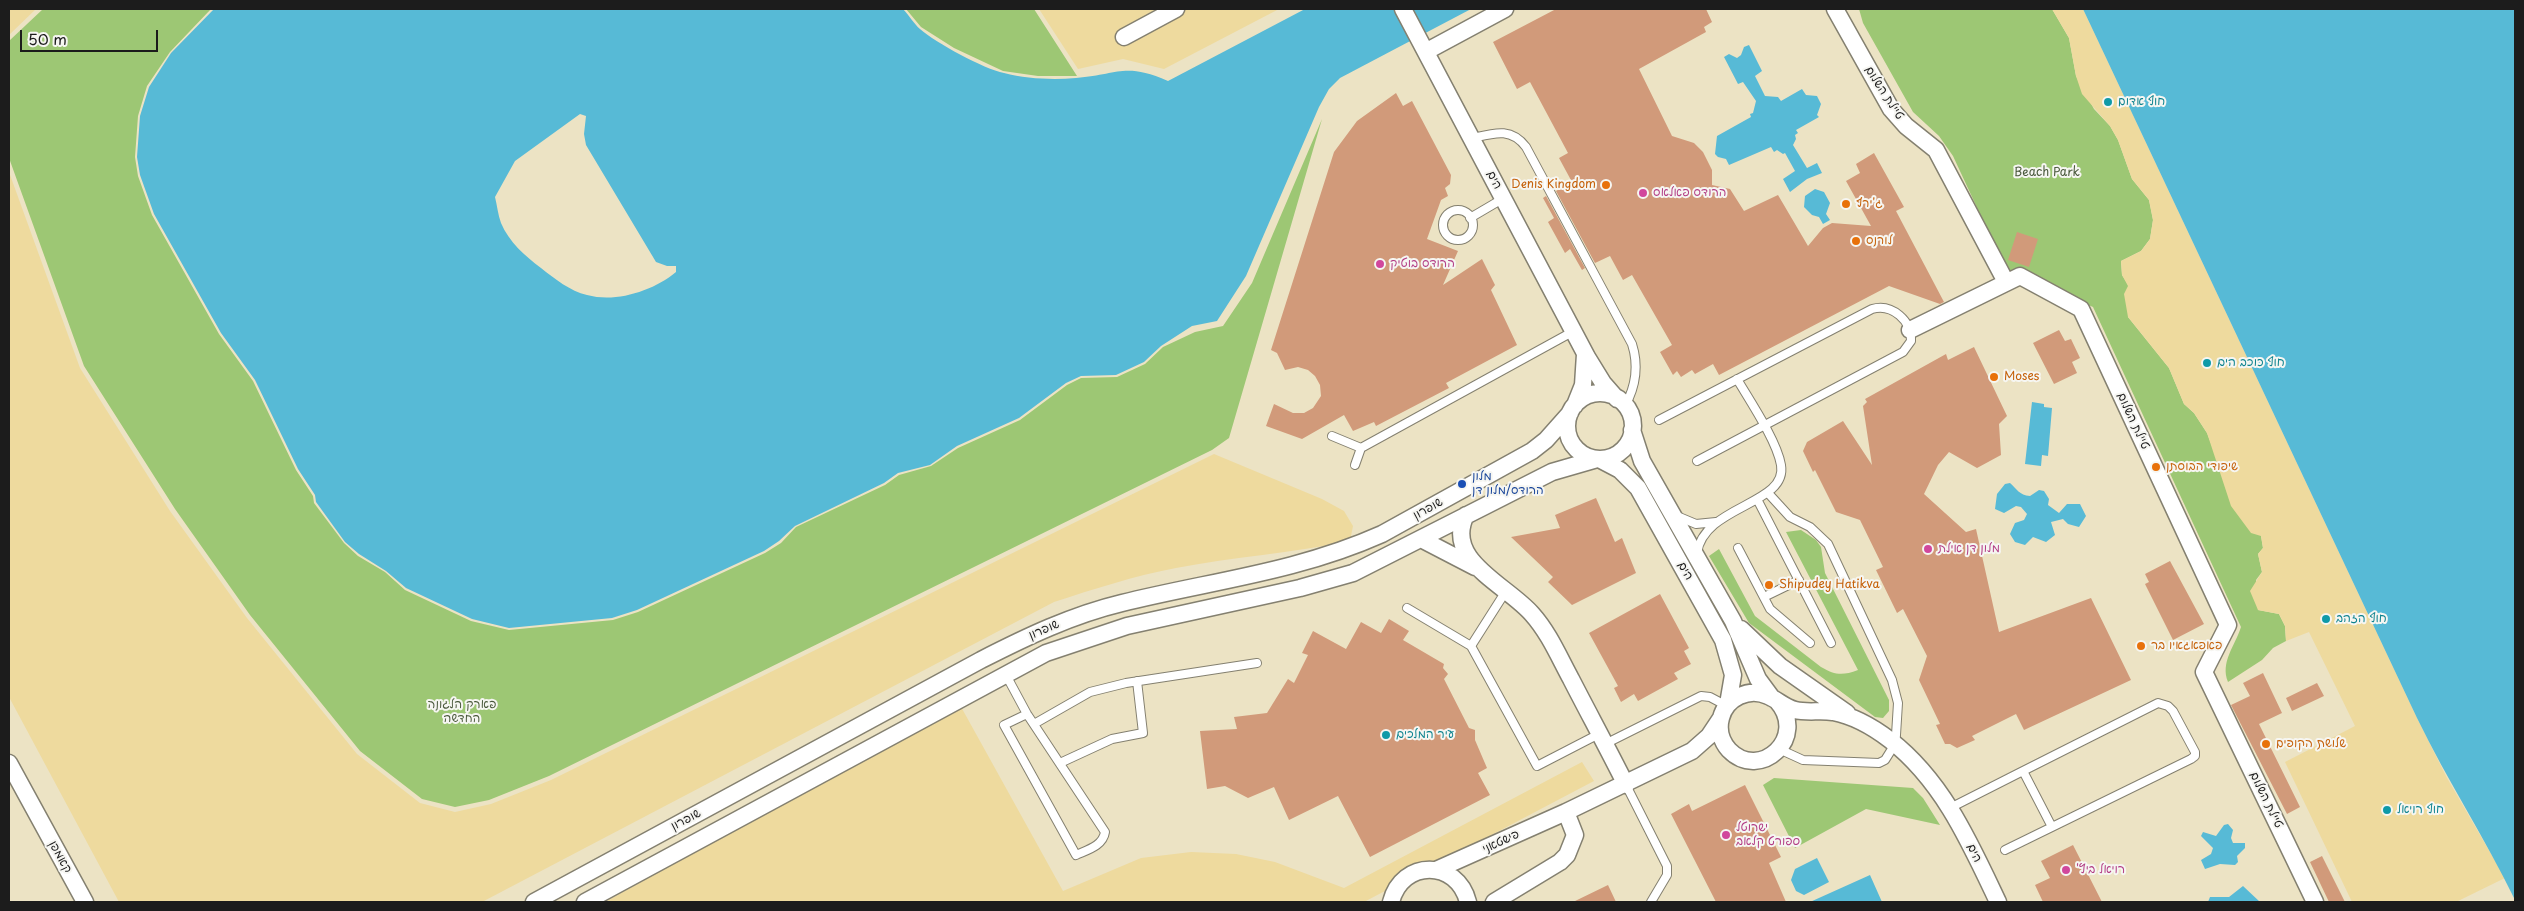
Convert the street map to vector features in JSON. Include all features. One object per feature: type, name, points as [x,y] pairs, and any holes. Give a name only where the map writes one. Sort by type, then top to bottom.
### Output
[{"type":"street","points":[[1124,37],[1176,9]]},
{"type":"street","name":"הים","points":[[1404,9],[1585,352],[1603,382],[1621,403]]},
{"type":"street","points":[[1425,47],[1505,9]]},
{"type":"street","name":"טיילת השלום","points":[[1835,9],[1891,109],[1906,126],[1936,150],[2006,282],[2020,276],[2081,309],[2228,625],[2204,672],[2315,902]]},
{"type":"street","points":[[1910,330],[2006,282]]},
{"type":"street","points":[[1572,409],[1593,394],[1608,395],[1621,403],[1630,415],[1632,430],[1628,444],[1612,457],[1598,459],[1582,454],[1571,443],[1567,428],[1572,409],[1583,385],[1585,352]]},
{"type":"street","name":"שופרון","points":[[534,902],[981,660],[1040,631],[1121,603],[1297,566],[1360,544],[1382,534],[1526,455],[1546,440],[1572,409]]},
{"type":"street","name":"הים","points":[[1632,430],[1639,455],[1731,618],[1754,672],[1774,699],[1792,709],[1832,712],[1864,723]]},
{"type":"street","name":"הים","points":[[1598,459],[1620,470],[1638,488],[1719,630],[1732,667],[1732,689],[1725,709]]},
{"type":"street","name":"שופרון","points":[[585,902],[1046,653],[1119,628],[1300,588],[1353,573],[1552,472],[1598,459]]},
{"type":"street","points":[[1466,515],[1460,530],[1461,542],[1466,553],[1480,570]]},
{"type":"street","points":[[1421,539],[1480,570],[1530,612],[1546,632],[1626,784]]},
{"type":"street","name":"הים","points":[[1731,618],[1755,645],[1780,666],[1895,744],[1925,774],[1964,831],[1998,902]]},
{"type":"street","points":[[1752,692],[1774,699],[1786,714],[1788,725],[1785,740],[1779,749],[1761,760],[1750,760],[1736,755],[1727,748],[1722,739],[1720,728],[1725,709],[1742,694],[1752,692]]},
{"type":"street","name":"פישטאני","points":[[1392,902],[1394,893],[1401,882],[1411,874],[1423,870],[1436,870],[1566,812],[1692,751],[1710,736],[1725,709]]},
{"type":"street","name":"פישטאני","points":[[1692,751],[1713,749],[1736,755]]},
{"type":"street","name":"קאמפן","points":[[9,763],[85,902]]},
{"type":"street","points":[[1494,902],[1567,855],[1574,836],[1566,812]]},
{"type":"street","name":"קאמפן","points":[[35,813],[76,902]]},
{"type":"street","points":[[1436,870],[1448,874],[1458,882],[1465,892],[1468,902]]},
{"type":"lane","points":[[1473,138],[1507,132],[1517,137],[1526,147],[1632,344],[1636,359],[1636,378],[1621,403]]},
{"type":"lane","points":[[1470,218],[1504,198]]},
{"type":"lane","points":[[1659,420],[1877,308],[1896,312],[1910,330],[1910,344],[1903,352],[1698,461]]},
{"type":"lane","points":[[1355,465],[1361,448],[1574,331]]},
{"type":"lane","points":[[1698,560],[1697,555],[1701,539],[1716,522],[1768,492],[1779,482],[1782,469],[1777,452],[1737,379]]},
{"type":"lane","points":[[1332,436],[1361,448]]},
{"type":"lane","points":[[1768,492],[1790,517],[1818,533],[1831,548],[1892,680],[1898,710],[1895,744],[1885,760],[1879,763],[1803,760],[1779,749]]},
{"type":"lane","points":[[1757,499],[1831,643]]},
{"type":"lane","points":[[1672,513],[1692,523],[1716,522]]},
{"type":"lane","points":[[1738,548],[1770,609],[1810,643]]},
{"type":"lane","points":[[1764,597],[1799,580]]},
{"type":"lane","points":[[1471,646],[1506,590]]},
{"type":"lane","points":[[1407,608],[1471,646],[1537,766],[1701,696],[1710,697],[1725,709]]},
{"type":"lane","points":[[1034,724],[1090,692],[1137,682],[1257,663]]},
{"type":"lane","points":[[1006,675],[1034,724],[1105,832],[1104,838],[1099,844],[1076,855],[1004,725],[1028,714]]},
{"type":"lane","points":[[1060,763],[1112,740],[1143,733],[1137,682]]},
{"type":"lane","points":[[1950,808],[2158,704],[2168,706],[2173,711],[2195,756],[2005,850]]},
{"type":"lane","points":[[2023,771],[2052,827]]},
{"type":"lane","points":[[1626,784],[1667,866],[1667,875],[1652,902]]},
{"type":"green space","name":"פארק הלגונה החדשה","points":[[43,9],[211,9],[170,52],[147,86],[138,116],[135,157],[138,176],[152,215],[219,334],[253,381],[296,470],[313,496],[314,503],[344,543],[358,556],[385,572],[405,590],[471,621],[509,630],[613,620],[638,612],[765,553],[781,543],[796,527],[885,485],[899,475],[931,466],[958,448],[1020,420],[1067,385],[1081,378],[1117,377],[1145,364],[1163,347],[1195,332],[1223,326],[1252,283],[1322,119],[1229,438],[1212,450],[549,776],[489,800],[455,807],[422,799],[360,751],[250,615],[175,509],[84,366],[9,158],[9,41]]},
{"type":"green space","points":[[906,9],[1034,9],[1077,76],[1038,76],[1003,71],[954,48],[921,27]]},
{"type":"green space","name":"Beach Park","points":[[1859,9],[2052,9],[2069,38],[2076,76],[2094,109],[2110,126],[2118,140],[2132,179],[2149,200],[2153,220],[2150,239],[2141,251],[2121,261],[2122,275],[2129,286],[2128,317],[2169,368],[2184,404],[2194,413],[2207,433],[2216,456],[2261,536],[2263,548],[2258,554],[2262,572],[2256,580],[2258,610],[2279,614],[2285,626],[2286,641],[2273,648],[2262,660],[2228,682],[2226,675],[2227,661],[2241,627],[2093,307],[2005,268],[1953,156],[1939,136],[1913,112],[1863,23]]},
{"type":"green space","points":[[1801,530],[1816,540],[1821,547],[1825,573],[1889,700],[1889,711],[1883,718],[1875,717],[1749,623],[1709,556],[1719,549],[1755,616],[1821,667],[1839,674],[1858,670],[1786,532]]},
{"type":"green space","points":[[1774,778],[1913,788],[1923,798],[1940,825],[1866,809],[1795,848],[1763,785]]},
{"type":"sand","points":[[9,9],[36,9],[9,35]]},
{"type":"sand","points":[[1039,9],[1279,9],[1164,69],[1123,59],[1078,69]]},
{"type":"sand","points":[[2052,9],[2083,9],[2417,718],[2447,778],[2505,878],[2456,902],[2352,902],[2285,762],[2355,726],[2309,632],[2286,641],[2285,626],[2279,614],[2258,610],[2250,591],[2262,572],[2258,554],[2263,548],[2261,536],[2251,533],[2231,506],[2207,433],[2194,413],[2184,404],[2169,368],[2128,317],[2124,294],[2128,286],[2122,275],[2121,261],[2141,251],[2150,239],[2153,220],[2149,200],[2132,179],[2118,140],[2110,126],[2082,94],[2076,76],[2069,38]]},
{"type":"sand","points":[[9,172],[80,368],[170,511],[247,618],[357,754],[420,803],[455,812],[491,804],[551,780],[1214,454],[1322,499],[1344,511],[1353,526],[1350,541],[1160,571],[1054,602],[482,902],[119,902],[9,697]]},
{"type":"sand","points":[[960,705],[1063,891],[1141,858],[1191,852],[1236,854],[1275,862],[1344,888],[1582,762],[1594,781],[1364,902],[605,902]]},
{"type":"water","points":[[214,9],[903,9],[927,35],[960,55],[995,71],[1031,78],[1058,79],[1131,71],[1153,75],[1168,81],[1305,9],[1471,9],[1340,78],[1329,89],[1319,107],[1246,276],[1217,321],[1192,326],[1161,346],[1144,362],[1116,375],[1081,376],[1066,383],[1019,418],[957,446],[930,465],[898,473],[884,483],[795,526],[779,541],[764,551],[637,610],[612,618],[509,628],[472,619],[406,588],[386,571],[359,554],[345,542],[316,502],[315,495],[298,469],[255,380],[221,333],[154,214],[140,175],[137,157],[140,116],[149,87],[171,53]],"holes":[[[580,114],[586,116],[584,134],[586,145],[656,262],[667,266],[676,266],[676,272],[667,279],[634,294],[598,297],[569,288],[518,248],[504,230],[499,217],[495,197],[515,161]]]},
{"type":"water","points":[[2083,9],[2515,9],[2515,900],[2417,718]]},
{"type":"water","points":[[1749,45],[1762,71],[1755,76],[1765,96],[1778,97],[1781,101],[1802,89],[1806,95],[1817,96],[1821,104],[1817,115],[1819,117],[1796,130],[1798,133],[1795,135],[1796,139],[1793,145],[1807,168],[1817,163],[1822,173],[1807,179],[1790,192],[1783,179],[1795,171],[1785,153],[1783,154],[1777,150],[1774,152],[1771,147],[1729,165],[1726,159],[1715,154],[1717,136],[1751,117],[1750,114],[1753,113],[1756,101],[1743,82],[1738,84],[1724,57],[1729,54],[1737,58],[1741,55],[1744,47]]},
{"type":"water","points":[[1815,189],[1824,192],[1830,203],[1826,214],[1830,220],[1823,224],[1819,217],[1812,215],[1804,207],[1805,196]]},
{"type":"water","points":[[2032,402],[2044,404],[2044,407],[2052,408],[2048,456],[2042,455],[2041,466],[2025,464]]},
{"type":"water","points":[[2010,483],[2018,491],[2030,496],[2039,490],[2044,491],[2049,499],[2048,505],[2059,513],[2067,504],[2080,504],[2086,516],[2079,527],[2068,524],[2063,519],[2051,522],[2055,535],[2046,542],[2033,537],[2025,545],[2015,542],[2010,534],[2015,523],[2024,520],[2027,514],[2021,507],[2016,506],[2004,513],[1995,509],[1997,494],[2005,484]]},
{"type":"water","points":[[2228,824],[2233,830],[2231,838],[2233,843],[2245,843],[2245,848],[2237,856],[2238,862],[2235,865],[2220,864],[2205,869],[2201,860],[2211,854],[2213,848],[2201,836],[2203,832],[2216,836],[2224,825]]},
{"type":"water","points":[[1817,858],[1829,882],[1804,895],[1796,891],[1791,880],[1795,869]]},
{"type":"water","points":[[1870,875],[1882,902],[1810,902]]},
{"type":"water","points":[[2243,886],[2260,902],[2208,902],[2210,897],[2229,897]]},
{"type":"building","name":"הרודס פאלאס","points":[[1556,9],[1706,9],[1712,22],[1704,27],[1706,32],[1639,69],[1672,136],[1694,143],[1703,152],[1712,170],[1712,185],[1730,189],[1744,211],[1778,195],[1808,246],[1823,228],[1832,223],[1871,226],[1846,181],[1860,173],[1856,164],[1874,153],[1904,207],[1896,211],[1944,302],[1940,304],[1889,286],[1719,375],[1713,364],[1695,374],[1692,370],[1681,377],[1677,371],[1673,375],[1660,352],[1672,345],[1632,275],[1623,280],[1610,256],[1595,263],[1556,191],[1572,182],[1559,158],[1568,153],[1530,82],[1517,89],[1493,42]]},
{"type":"building","name":"הרודס בוטיק","points":[[1396,93],[1403,106],[1412,101],[1451,175],[1450,184],[1445,188],[1448,196],[1441,200],[1427,239],[1458,251],[1443,285],[1482,259],[1495,285],[1491,290],[1517,345],[1446,383],[1449,388],[1376,426],[1374,422],[1353,431],[1344,415],[1302,439],[1266,426],[1274,404],[1293,413],[1304,413],[1313,408],[1321,396],[1320,385],[1315,376],[1308,370],[1298,367],[1285,370],[1277,353],[1271,350],[1334,152],[1357,121]]},
{"type":"building","points":[[1546,196],[1585,268],[1582,270],[1570,249],[1565,253],[1548,222],[1554,218],[1543,198]]},
{"type":"building","points":[[2017,232],[2038,239],[2029,267],[2008,260]]},
{"type":"building","points":[[2059,330],[2065,341],[2071,339],[2080,358],[2072,362],[2077,373],[2054,384],[2033,343]]},
{"type":"building","name":"מלון דן אילת","points":[[1974,347],[2007,416],[1999,424],[2001,455],[1977,468],[1949,452],[1938,465],[1924,494],[1966,532],[1976,529],[1999,632],[2091,598],[2131,680],[2024,730],[2016,714],[1972,736],[1975,740],[1957,748],[1950,744],[1945,744],[1936,725],[1940,724],[1919,680],[1927,656],[1903,609],[1897,613],[1876,570],[1883,567],[1860,520],[1836,512],[1815,470],[1813,472],[1803,451],[1807,442],[1843,421],[1872,465],[1863,406],[1867,402],[1865,399],[1946,354],[1948,360]]},
{"type":"building","points":[[1596,498],[1615,542],[1622,538],[1636,573],[1572,605],[1548,582],[1553,577],[1511,537],[1560,528],[1555,515]]},
{"type":"building","points":[[2170,561],[2204,624],[2173,640],[2145,584],[2149,582],[2145,574]]},
{"type":"building","points":[[1660,594],[1689,648],[1684,651],[1691,664],[1674,673],[1678,679],[1638,701],[1634,694],[1621,702],[1614,688],[1618,686],[1589,633]]},
{"type":"building","name":"עיר המלכים","points":[[1389,619],[1409,631],[1403,640],[1444,664],[1443,668],[1448,674],[1444,679],[1469,728],[1475,730],[1475,740],[1487,768],[1478,773],[1490,795],[1370,857],[1338,796],[1289,820],[1274,787],[1248,798],[1225,786],[1207,789],[1200,731],[1237,729],[1234,717],[1267,713],[1288,679],[1294,683],[1308,655],[1302,653],[1313,631],[1346,649],[1361,622],[1381,633]]},
{"type":"building","points":[[2263,673],[2282,713],[2259,724],[2300,807],[2287,814],[2231,705],[2250,696],[2243,683]]},
{"type":"building","points":[[2317,683],[2324,696],[2292,711],[2286,698]]},
{"type":"building","name":"ישרוטל ספורט קלאב","points":[[1745,785],[1781,857],[1769,863],[1786,902],[1716,902],[1671,814],[1689,804],[1692,811]]},
{"type":"building","name":"'רויאל ביץ","points":[[2073,845],[2102,902],[2043,902],[2035,885],[2050,878],[2041,861]]},
{"type":"building","points":[[2322,856],[2345,902],[2329,902],[2310,862]]},
{"type":"building","points":[[1608,885],[1616,902],[1573,902]]},
{"type":"place","name":"חוף אדום","points":[[2108,102]]},
{"type":"place","name":"Denis Kingdom","points":[[1606,185]]},
{"type":"place","name":"הרודס פאלאס","points":[[1643,193]]},
{"type":"place","name":"ג'ירף","points":[[1846,204]]},
{"type":"place","name":"לורנס","points":[[1856,241]]},
{"type":"place","name":"הרודס בוטיק","points":[[1380,264]]},
{"type":"place","name":"חוף כוכב הים","points":[[2207,363]]},
{"type":"place","name":"Moses","points":[[1994,377]]},
{"type":"place","name":"שיפודי הבוסתן","points":[[2156,467]]},
{"type":"place","name":"מלון הרודס/מלון דן","points":[[1462,484]]},
{"type":"place","name":"מלון דן אילת","points":[[1928,549]]},
{"type":"place","name":"Shipudey Hatikva","points":[[1769,585]]},
{"type":"place","name":"חוף הזהב","points":[[2326,619]]},
{"type":"place","name":"פאפאגאיו בר","points":[[2141,646]]},
{"type":"place","name":"עיר המלכים","points":[[1386,735]]},
{"type":"place","name":"שלושת הקופים","points":[[2266,744]]},
{"type":"place","name":"חוף רויאל","points":[[2387,810]]},
{"type":"place","name":"ישרוטל ספורט קלאב","points":[[1726,835]]},
{"type":"place","name":"'רויאל ביץ","points":[[2066,870]]}]
